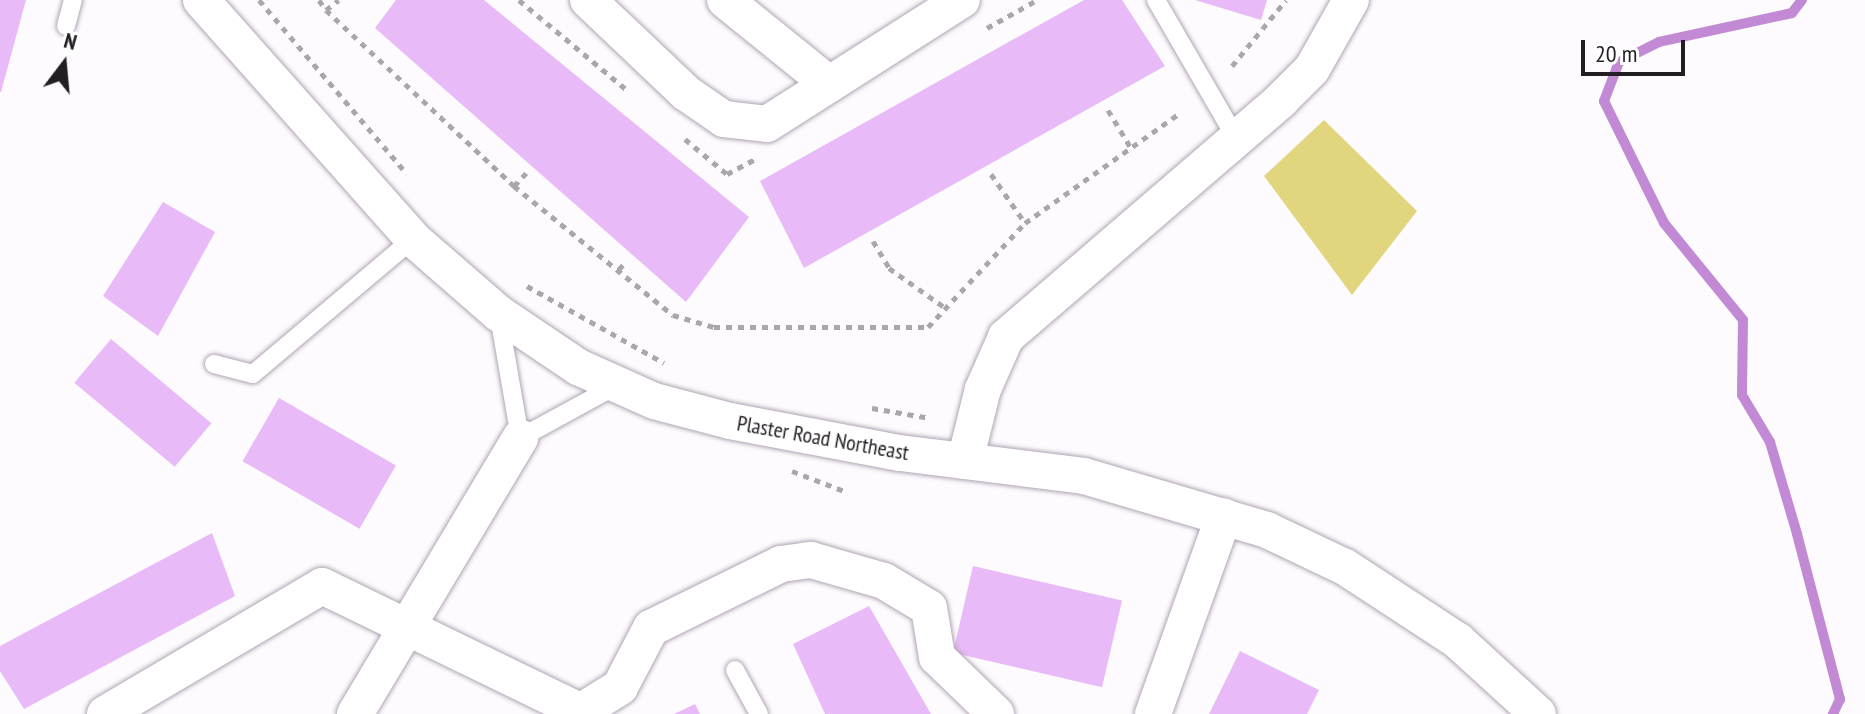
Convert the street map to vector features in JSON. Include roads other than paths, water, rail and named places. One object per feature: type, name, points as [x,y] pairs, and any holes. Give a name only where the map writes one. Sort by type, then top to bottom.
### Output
[{"type":"street","name":"Plaster Road Northeast","points":[[201,0],[413,239],[498,313],[619,384],[654,401],[814,440],[1084,476],[1224,516],[1345,567],[1458,641],[1538,714]]},
{"type":"street","points":[[588,0],[724,119],[767,124],[962,0]]},
{"type":"street","points":[[725,0],[829,84]]},
{"type":"street","points":[[965,461],[983,389],[1006,337],[1312,69],[1351,0]]},
{"type":"street","points":[[355,714],[520,438]]},
{"type":"street","points":[[1153,714],[1224,516]]},
{"type":"street","points":[[105,714],[322,586],[579,713],[620,687],[651,628],[781,564],[811,560],[884,581],[929,608],[937,657],[996,714]]},
{"type":"lane","points":[[66,26],[73,0]]},
{"type":"lane","points":[[1156,0],[1236,138]]},
{"type":"lane","points":[[214,364],[253,374],[413,239]]},
{"type":"lane","points":[[498,313],[520,438],[619,384]]},
{"type":"lane","points":[[735,670],[759,714]]},
{"type":"waterway","points":[[1802,0],[1792,13],[1659,42],[1619,62],[1604,101],[1664,223],[1743,320],[1742,395],[1770,442],[1797,534],[1840,699],[1833,714]]}]
